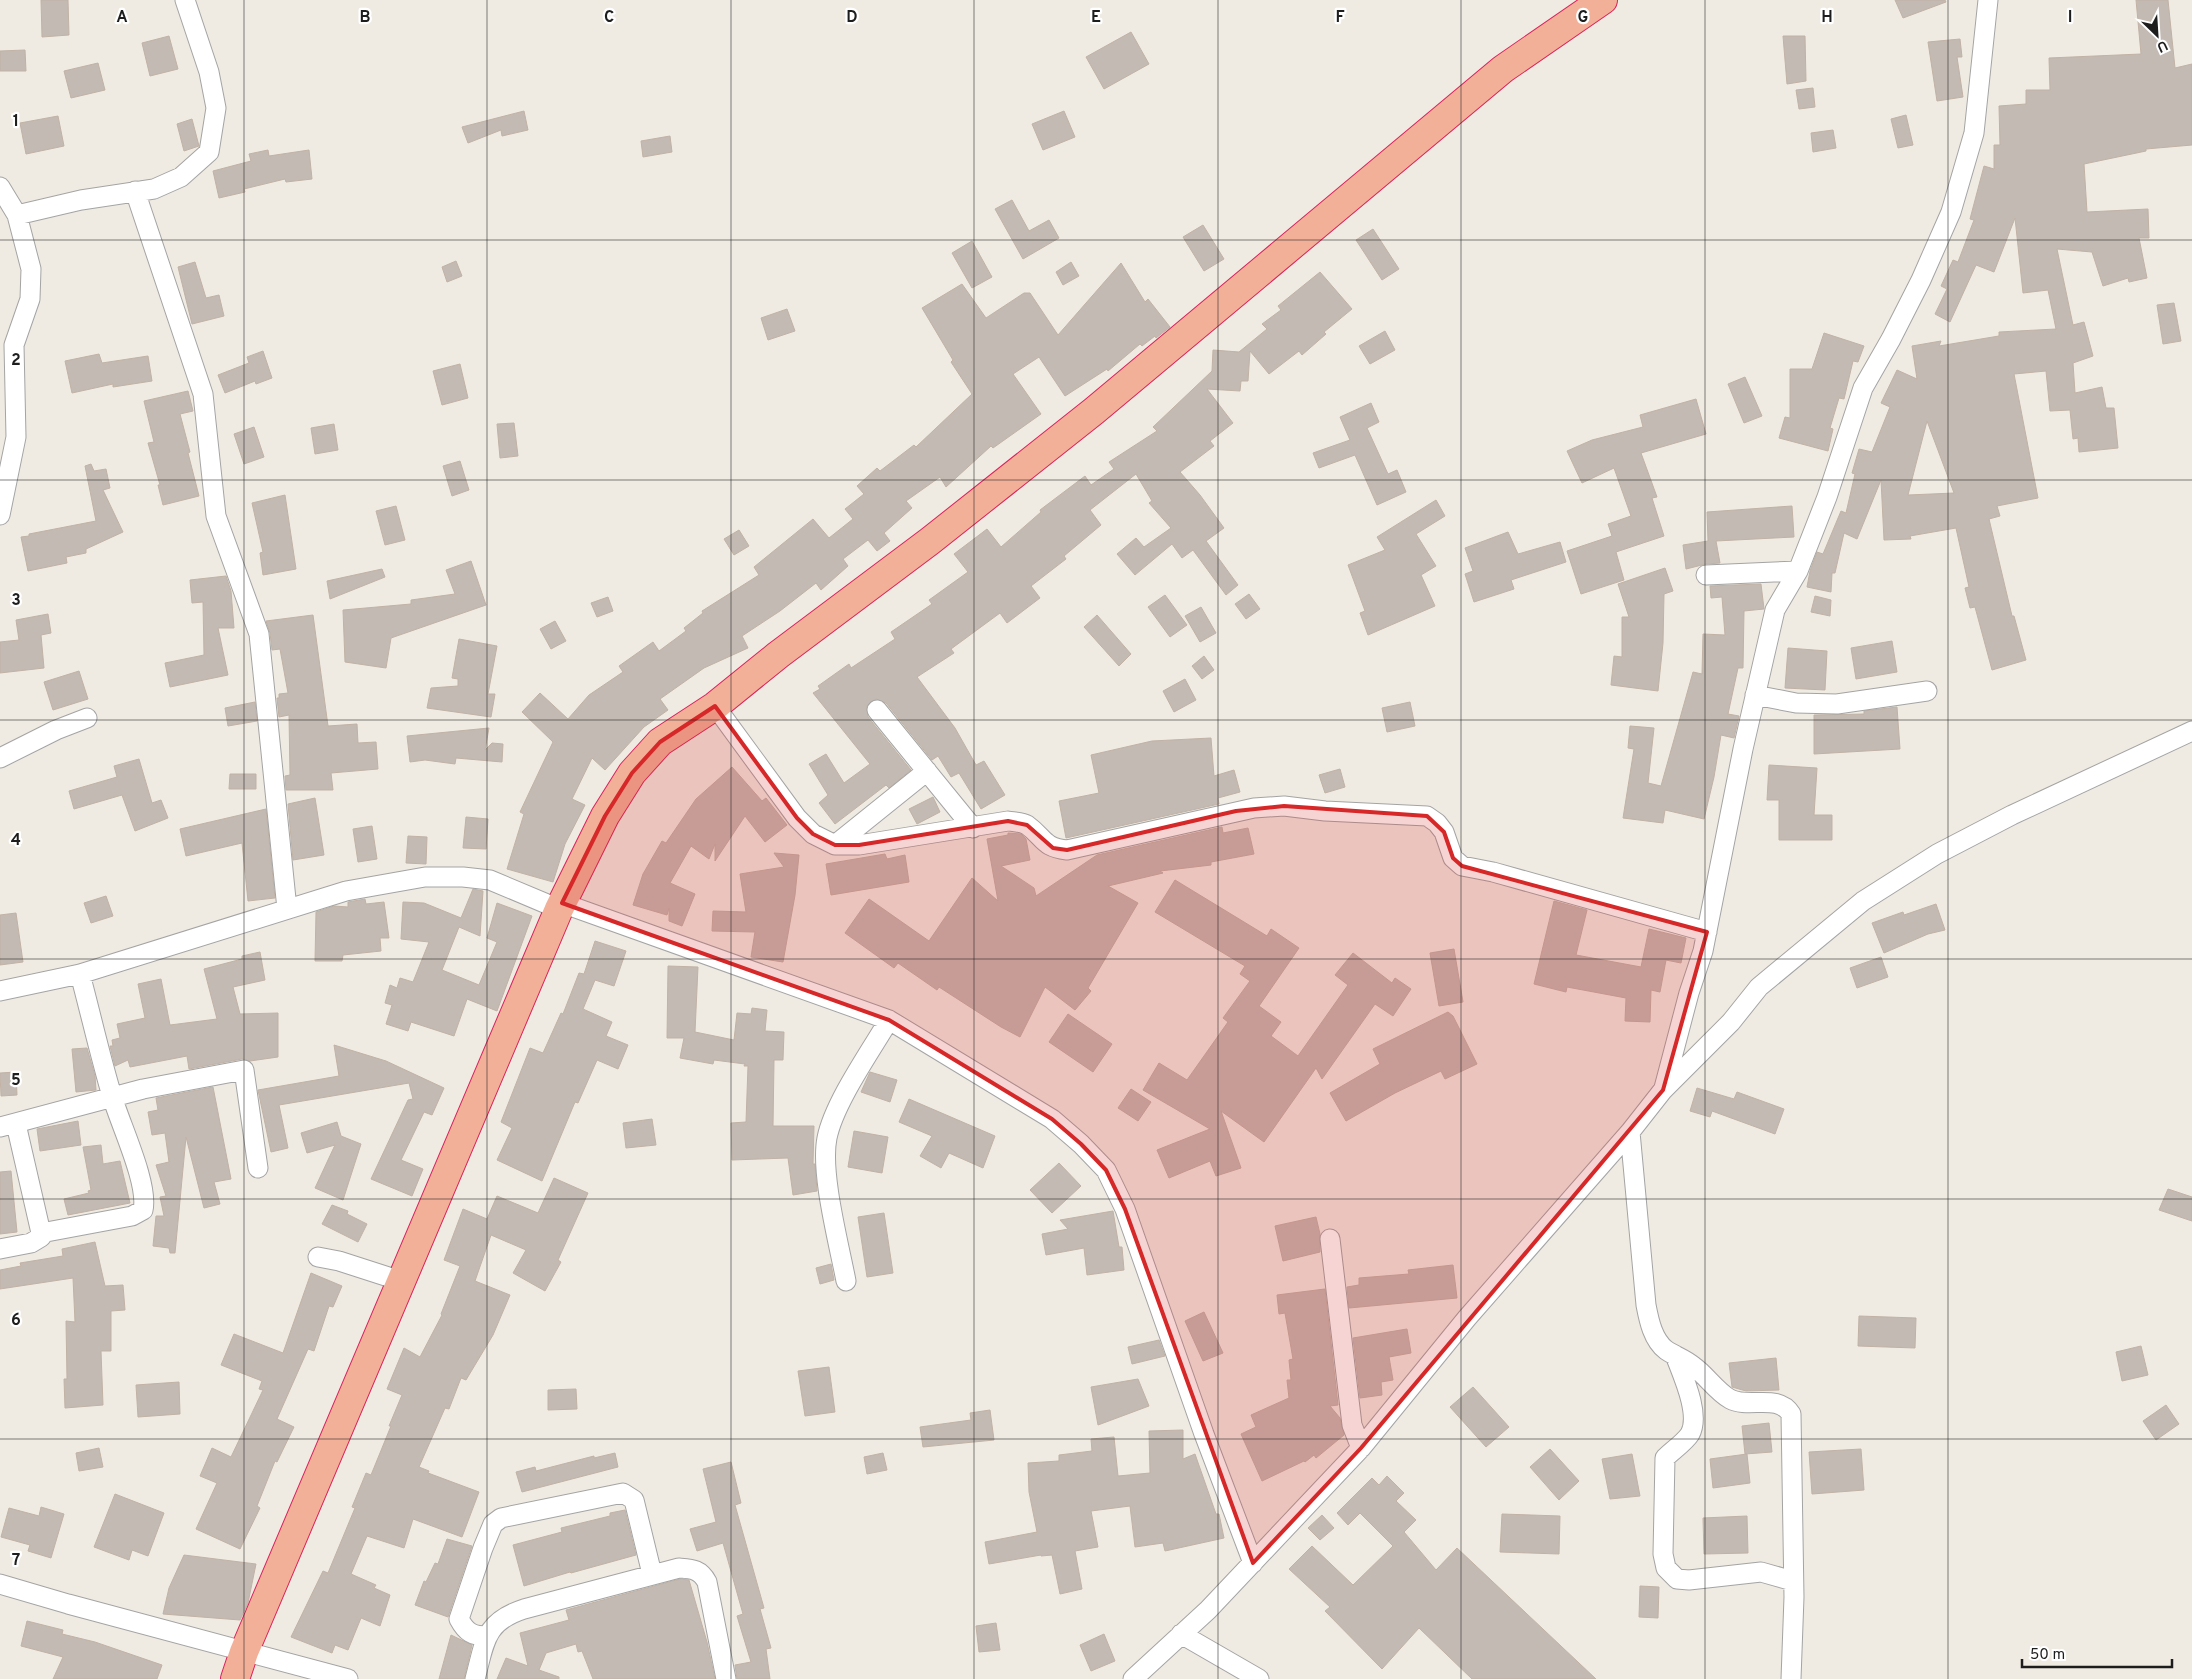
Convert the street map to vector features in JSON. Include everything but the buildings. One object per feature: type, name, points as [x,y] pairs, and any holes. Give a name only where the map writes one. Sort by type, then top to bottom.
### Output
[{"type":"highway","points":[[235,1679],[244,1652],[560,906],[605,816],[632,773],[660,742],[686,723],[715,706],[778,655],[930,541],[1094,411],[1503,69],[1603,0]]},
{"type":"street","points":[[17,215],[81,200],[154,189],[181,177],[196,166],[209,152],[216,108],[209,72],[184,0]]},
{"type":"street","points":[[1663,1090],[1707,932],[1755,695],[1776,610],[1798,571],[1827,497],[1863,388],[1921,280],[1951,212],[1974,133],[1988,0]]},
{"type":"street","points":[[0,188],[17,215],[30,270],[30,299],[14,345],[16,437],[0,515]]},
{"type":"street","points":[[135,191],[203,394],[216,516],[259,634],[287,910]]},
{"type":"street","points":[[1706,575],[1798,571]]},
{"type":"street","points":[[1755,695],[1796,703],[1837,704],[1927,691]]},
{"type":"street","points":[[715,706],[797,818],[813,834],[835,845],[859,845],[1008,821],[1027,825],[1040,839],[1054,848],[1067,850],[1254,808],[1284,806],[1324,811],[1427,816],[1437,823],[1444,832],[1453,858],[1462,866],[1493,872],[1707,932]]},
{"type":"street","points":[[877,710],[973,828]]},
{"type":"street","points":[[0,758],[56,730],[87,718]]},
{"type":"street","points":[[1133,1679],[1208,1610],[1361,1448],[1467,1318],[1630,1132],[1663,1090],[1730,1022],[1759,987],[1863,901],[1937,854],[2012,815],[2192,731]]},
{"type":"street","points":[[835,845],[926,771]]},
{"type":"street","points":[[0,991],[80,974],[346,891],[425,877],[454,877],[490,880],[889,1020],[1052,1119],[1081,1144],[1106,1170],[1125,1209],[1204,1434],[1253,1563]]},
{"type":"street","points":[[42,1232],[132,1216],[143,1210],[145,1200],[140,1178],[113,1098],[80,974]]},
{"type":"street","points":[[846,1281],[828,1180],[825,1155],[827,1138],[837,1110],[889,1020]]},
{"type":"street","points":[[0,1249],[37,1241],[41,1237],[42,1232],[8,1126],[143,1089],[244,1070],[258,1168]]},
{"type":"street","points":[[1630,1132],[1646,1306],[1656,1338],[1665,1349],[1692,1365],[1731,1399],[1741,1402],[1780,1405],[1787,1408],[1791,1414],[1793,1581],[1791,1679]]},
{"type":"street","points":[[1330,1239],[1352,1425],[1361,1448]]},
{"type":"street","points":[[318,1258],[339,1261],[400,1281]]},
{"type":"street","points":[[1675,1355],[1687,1387],[1693,1422],[1690,1434],[1665,1458],[1663,1471],[1665,1510],[1663,1554],[1666,1568],[1677,1579],[1689,1580],[1761,1572],[1793,1581]]},
{"type":"street","points":[[487,1636],[476,1636],[468,1632],[459,1619],[482,1548],[493,1524],[500,1518],[623,1493],[634,1500],[652,1574]]},
{"type":"street","points":[[475,1679],[487,1636],[502,1618],[513,1613],[652,1574],[679,1568],[693,1568],[702,1573],[707,1582],[726,1679]]},
{"type":"street","points":[[0,1584],[348,1679]]},
{"type":"street","points":[[1181,1634],[1260,1679]]},
{"type":"highlighted area","points":[[715,706],[797,818],[813,834],[835,845],[859,845],[1008,821],[1027,825],[1053,848],[1067,850],[1236,811],[1284,806],[1427,816],[1444,832],[1453,858],[1462,866],[1707,932],[1663,1090],[1361,1448],[1253,1563],[1125,1209],[1106,1170],[1081,1144],[1052,1119],[889,1020],[562,903],[605,816],[632,773],[660,742]]}]
